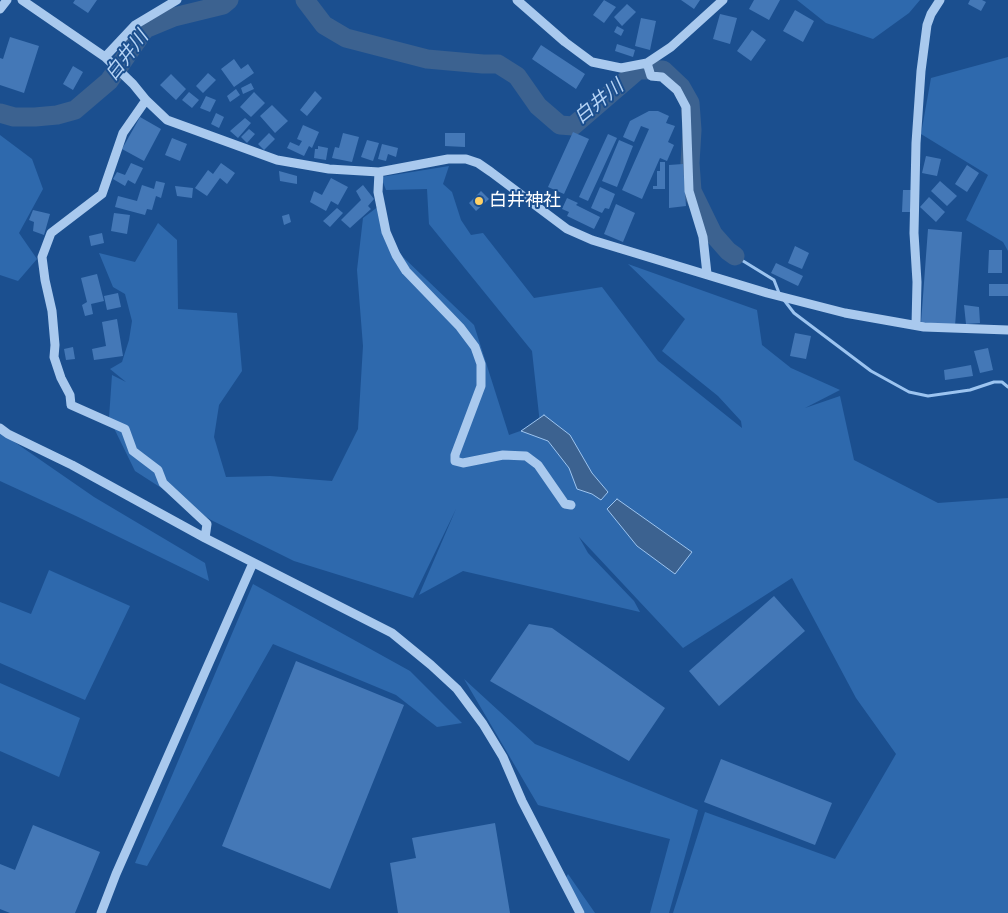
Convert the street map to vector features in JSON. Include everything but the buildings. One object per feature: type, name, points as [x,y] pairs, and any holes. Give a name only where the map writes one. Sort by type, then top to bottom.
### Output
[{"type":"street","points":[[0,9],[7,0]]},
{"type":"street","points":[[22,0],[105,57],[167,120],[277,160],[329,169],[379,172],[448,160],[466,159],[478,163],[491,172],[567,229],[592,240],[767,293],[845,313],[924,327],[1008,330]]},
{"type":"street","points":[[105,57],[134,25],[177,0]]},
{"type":"street","points":[[517,0],[565,42],[592,62],[621,68],[647,63],[671,47],[723,0]]},
{"type":"street","points":[[916,325],[917,282],[914,233],[921,71],[927,25],[931,14],[940,0]]},
{"type":"street","points":[[647,63],[651,76],[662,77],[677,90],[686,107],[688,191],[703,237],[707,274]]},
{"type":"street","points":[[146,100],[123,133],[102,194],[51,232],[42,257],[52,311],[54,357],[61,378],[70,395],[71,405],[125,429],[133,451],[158,470],[163,483],[207,524],[206,538]]},
{"type":"street","points":[[379,172],[378,192],[386,232],[396,255],[406,271],[460,327],[475,347],[481,364],[481,386],[455,455],[455,460],[463,463],[503,455],[526,456],[538,465],[565,504],[571,505]]},
{"type":"street","points":[[0,428],[8,434],[206,538],[392,633],[457,689],[483,724],[503,757],[522,801],[580,913]]},
{"type":"street","points":[[101,913],[116,874],[253,562]]},
{"type":"shaded area","points":[[797,0],[920,0],[909,13],[873,39],[826,23]]},
{"type":"shaded area","points":[[1008,57],[1008,251],[1003,242],[966,220],[988,175],[921,134],[931,78]]},
{"type":"shaded area","points":[[0,135],[32,159],[43,189],[19,233],[37,259],[18,281],[0,275]]},
{"type":"shaded area","points":[[449,166],[443,184],[452,192],[461,220],[471,235],[483,233],[534,298],[602,287],[658,361],[742,428],[741,421],[718,396],[662,351],[685,319],[628,264],[757,310],[762,345],[791,368],[840,390],[805,408],[840,396],[854,460],[938,503],[1008,498],[1008,913],[673,913],[705,812],[835,859],[896,754],[856,698],[792,578],[683,648],[579,537],[588,553],[634,601],[640,612],[463,571],[419,595],[456,509],[413,598],[294,561],[211,520],[135,471],[109,418],[112,375],[126,382],[110,369],[122,362],[129,340],[132,321],[125,294],[113,287],[99,253],[135,262],[158,223],[177,240],[178,309],[237,313],[242,371],[219,405],[214,437],[226,477],[270,476],[332,481],[358,429],[363,346],[357,270],[363,218],[379,206],[386,232],[403,257],[474,325],[509,435],[540,424],[532,351],[429,224],[427,189],[386,190],[381,177]]},
{"type":"shaded area","points":[[544,415],[570,435],[592,473],[608,492],[601,500],[592,494],[577,489],[569,468],[548,441],[521,431]]},
{"type":"shaded area","points":[[0,432],[94,497],[205,563],[209,581],[0,481]]},
{"type":"shaded area","points":[[617,499],[692,552],[675,574],[637,546],[607,509]]},
{"type":"shaded area","points":[[49,570],[130,606],[85,700],[0,663],[0,602],[31,614]]},
{"type":"shaded area","points":[[253,584],[410,671],[462,723],[437,727],[396,695],[273,644],[147,866],[135,863]]},
{"type":"shaded area","points":[[464,679],[535,744],[698,810],[669,913],[650,913],[670,839],[538,805]]},
{"type":"shaded area","points":[[0,683],[80,718],[59,777],[0,751]]},
{"type":"shaded area","points":[[568,874],[595,913],[585,913],[564,881]]},
{"type":"waterway","name":"白井川","points":[[0,113],[14,117],[35,117],[57,115],[75,110],[109,81],[145,29],[174,17],[223,5],[229,0]]},
{"type":"waterway","name":"白井川","points":[[305,0],[324,25],[346,38],[427,59],[498,64],[517,76],[538,106],[560,125],[573,126],[638,70],[663,70],[681,87],[690,103],[692,191],[713,234],[735,256]]},
{"type":"waterway","points":[[735,256],[774,280],[779,293]]},
{"type":"waterway","points":[[784,300],[794,313],[871,371],[909,392],[928,396],[970,390],[994,382],[1002,382],[1008,387]]},
{"type":"place","name":"白井神社","points":[[479,201]]}]
